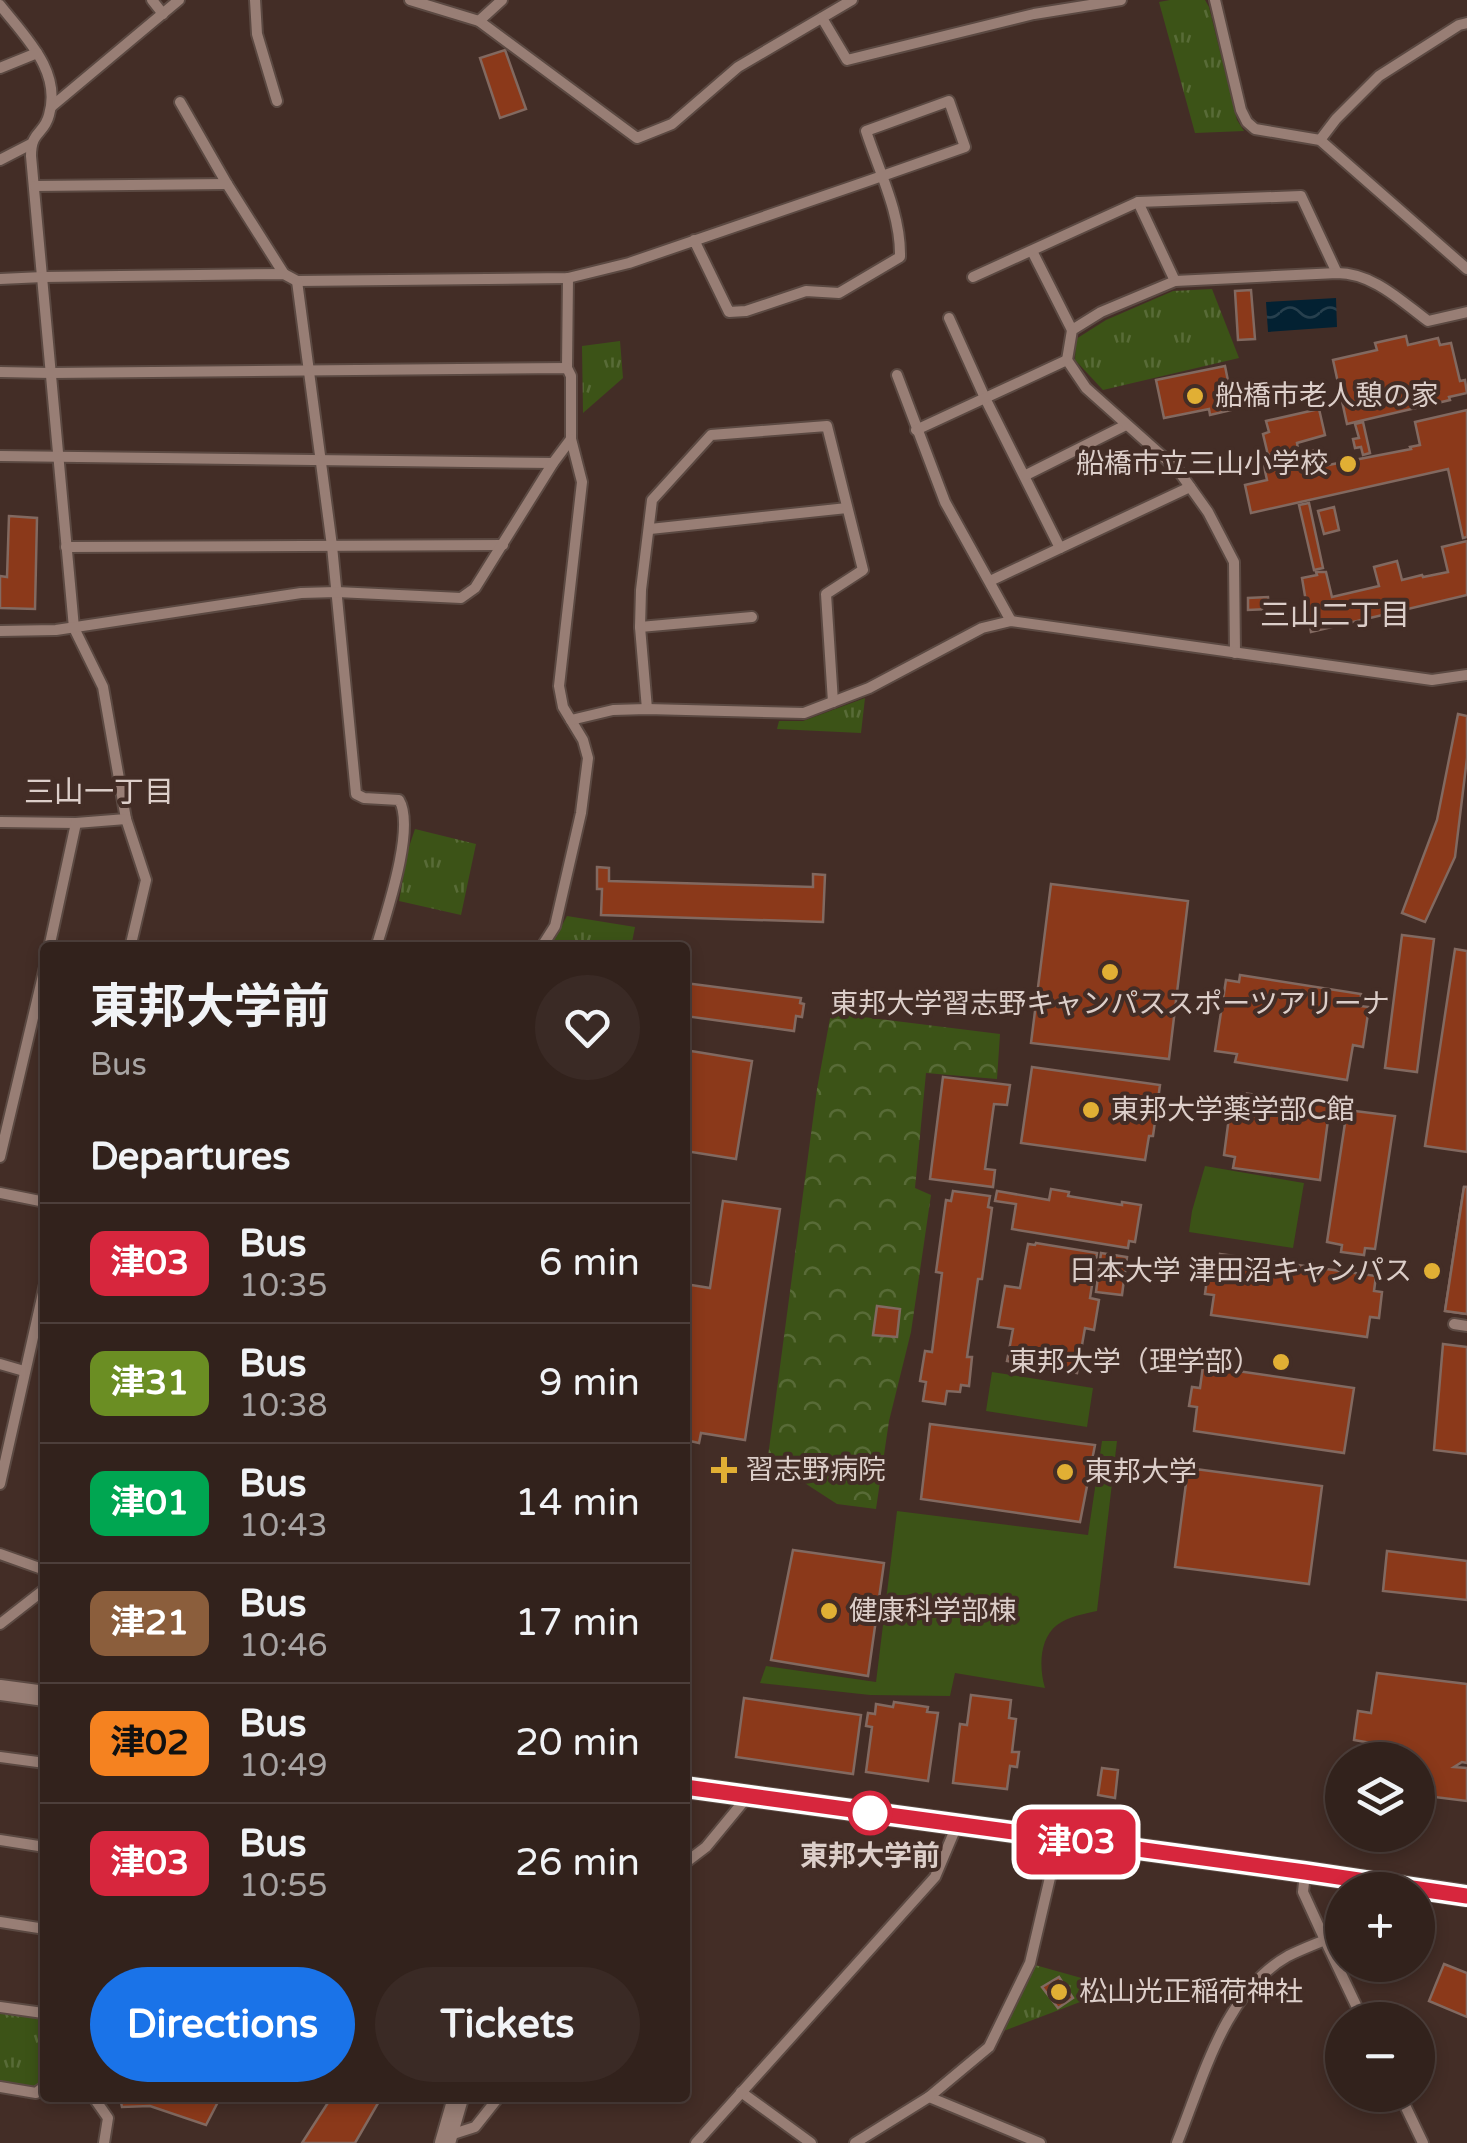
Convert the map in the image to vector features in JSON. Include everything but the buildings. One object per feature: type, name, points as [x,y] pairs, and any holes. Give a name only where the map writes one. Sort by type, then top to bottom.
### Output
[{"type":"street","points":[[152,0],[164,14]]},
{"type":"street","points":[[51,107],[179,0]]},
{"type":"street","points":[[255,0],[257,34],[276,101]]},
{"type":"street","points":[[410,0],[479,21],[637,138],[672,124],[738,67],[852,0]]},
{"type":"street","points":[[479,21],[502,0]]},
{"type":"street","points":[[822,18],[848,60],[1034,14],[1121,0]]},
{"type":"street","points":[[1215,0],[1247,122],[1255,129],[1320,140],[1467,270]]},
{"type":"street","points":[[0,5],[50,77],[47,122],[33,136],[31,144],[66,548],[74,628],[102,687],[126,818],[146,880],[131,942]]},
{"type":"street","points":[[1320,140],[1379,76],[1464,27]]},
{"type":"street","points":[[0,68],[37,54]]},
{"type":"street","points":[[180,102],[284,274],[296,281],[568,278],[612,268],[881,176],[965,146],[949,102],[866,131],[881,176],[897,224],[900,258],[840,293],[806,291],[746,311],[729,312],[694,240]]},
{"type":"street","points":[[0,160],[31,144]]},
{"type":"street","points":[[35,186],[227,184]]},
{"type":"street","points":[[973,276],[1138,202],[1301,196],[1337,272]]},
{"type":"street","points":[[1138,202],[1175,281]]},
{"type":"street","points":[[1032,251],[1072,330],[1068,360],[1086,388],[1161,453],[1190,487],[1234,562],[1235,653]]},
{"type":"street","points":[[1072,330],[1101,312],[1175,281],[1337,272],[1382,286],[1428,322],[1467,312]]},
{"type":"street","points":[[0,280],[43,276],[284,274]]},
{"type":"street","points":[[545,942],[554,926],[581,813],[588,758],[583,740],[563,707],[559,686],[582,482],[571,439],[568,278]]},
{"type":"street","points":[[296,281],[332,546],[356,794],[398,800],[403,807],[402,850],[392,902],[378,942]]},
{"type":"street","points":[[949,318],[1060,548]]},
{"type":"street","points":[[916,430],[1068,360]]},
{"type":"street","points":[[0,372],[567,368]]},
{"type":"street","points":[[898,375],[945,502],[1011,622]]},
{"type":"street","points":[[1026,475],[1126,424]]},
{"type":"street","points":[[646,709],[641,590],[652,500],[711,435],[827,426],[863,570],[826,594],[833,702]]},
{"type":"street","points":[[0,631],[74,628],[300,593],[461,598],[475,588],[571,439]]},
{"type":"street","points":[[0,456],[552,463]]},
{"type":"street","points":[[990,582],[1190,487]]},
{"type":"street","points":[[650,529],[847,508]]},
{"type":"street","points":[[66,548],[503,545]]},
{"type":"street","points":[[640,627],[752,618]]},
{"type":"street","points":[[571,720],[614,710],[646,709],[804,713],[869,688],[982,628],[1011,622],[1432,680],[1467,675]]},
{"type":"street","points":[[0,822],[76,823],[126,818]]},
{"type":"street","points":[[50,942],[76,823]]},
{"type":"street","points":[[0,1157],[40,1015]]},
{"type":"street","points":[[0,1193],[40,1201]]},
{"type":"street","points":[[0,1484],[4,1449],[40,1305]]},
{"type":"street","points":[[1454,1324],[1467,1326]]},
{"type":"street","points":[[0,1364],[24,1371]]},
{"type":"street","points":[[0,1554],[40,1568]]},
{"type":"street","points":[[0,1624],[40,1593]]},
{"type":"street","points":[[0,1690],[40,1695]]},
{"type":"street","points":[[0,1756],[40,1762]]},
{"type":"street","points":[[690,1787],[1467,1896]]},
{"type":"street","points":[[690,1859],[706,1847],[748,1796]]},
{"type":"street","points":[[696,2143],[934,1877],[957,1825]]},
{"type":"street","points":[[0,1840],[40,1846]]},
{"type":"street","points":[[855,2143],[929,2097],[990,2047],[1030,1963],[1059,1840]]},
{"type":"street","points":[[1177,2143],[1226,2022],[1242,1996],[1286,1957],[1325,1940],[1303,1892],[1305,1872]]},
{"type":"street","points":[[0,1922],[40,1928]]},
{"type":"street","points":[[0,2007],[40,2014]]},
{"type":"street","points":[[0,2088],[40,2089]]},
{"type":"street","points":[[741,2092],[811,2143]]},
{"type":"street","points":[[929,2097],[1040,2143]]},
{"type":"street","points":[[97,2102],[108,2118],[104,2143]]},
{"type":"street","points":[[447,2139],[457,2102]]},
{"type":"street","points":[[447,2139],[475,2127],[495,2102]]},
{"type":"street","points":[[1408,2112],[1423,2143]]},
{"type":"green space","points":[[1205,0],[1209,7],[1237,120],[1244,131],[1195,133],[1159,2]]},
{"type":"green space","points":[[1212,289],[1239,358],[1103,390],[1075,360],[1076,339],[1106,320],[1173,291]]},
{"type":"green space","points":[[620,341],[623,378],[583,413],[582,346]]},
{"type":"green space","points":[[865,698],[861,733],[777,729],[779,721],[803,721]]},
{"type":"green space","points":[[415,829],[476,844],[461,915],[399,901]]},
{"type":"green space","points":[[567,916],[635,927],[632,942],[553,942]]},
{"type":"green space","points":[[831,1013],[1000,1034],[997,1079],[926,1073],[915,1188],[931,1195],[911,1332],[889,1421],[876,1509],[837,1504],[783,1469],[767,1464],[817,1089]]},
{"type":"green space","points":[[1205,1166],[1304,1183],[1293,1248],[1189,1232]]},
{"type":"green space","points":[[992,1372],[1093,1388],[1087,1427],[986,1411]]},
{"type":"green space","points":[[1102,1441],[1117,1441],[1097,1611],[1066,1619],[1051,1631],[1042,1654],[1045,1688],[955,1673],[950,1696],[870,1695],[760,1683],[766,1666],[876,1682],[897,1511],[1088,1535]]},
{"type":"green space","points":[[1035,1965],[1117,1988],[1001,2032]]},
{"type":"green space","points":[[0,2009],[40,2013],[40,2085],[0,2082]]},
{"type":"water","points":[[1336,298],[1337,327],[1268,332],[1266,302]]},
{"type":"bus line","name":"津03","points":[[690,1788],[1467,1896]]},
{"type":"place","name":"船橋市老人憩の家","points":[[1195,396]]},
{"type":"place","name":"船橋市立三山小学校","points":[[1348,464]]},
{"type":"place","name":"東邦大学習志野キャンパススポーツアリーナ","points":[[1110,972]]},
{"type":"place","name":"東邦大学薬学部C館","points":[[1091,1110]]},
{"type":"place","name":"日本大学 津田沼キャンパス","points":[[1432,1271]]},
{"type":"place","name":"東邦大学（理学部）","points":[[1281,1362]]},
{"type":"place","name":"習志野病院","points":[[724,1470]]},
{"type":"place","name":"東邦大学","points":[[1065,1472]]},
{"type":"place","name":"健康科学部棟","points":[[829,1611]]},
{"type":"place","name":"東邦大学前","points":[[870,1813]]},
{"type":"place","name":"松山光正稲荷神社","points":[[1059,1992]]},
{"type":"district","name":"三山二丁目","points":[[1335,615]]},
{"type":"district","name":"三山一丁目","points":[[99,792]]}]
